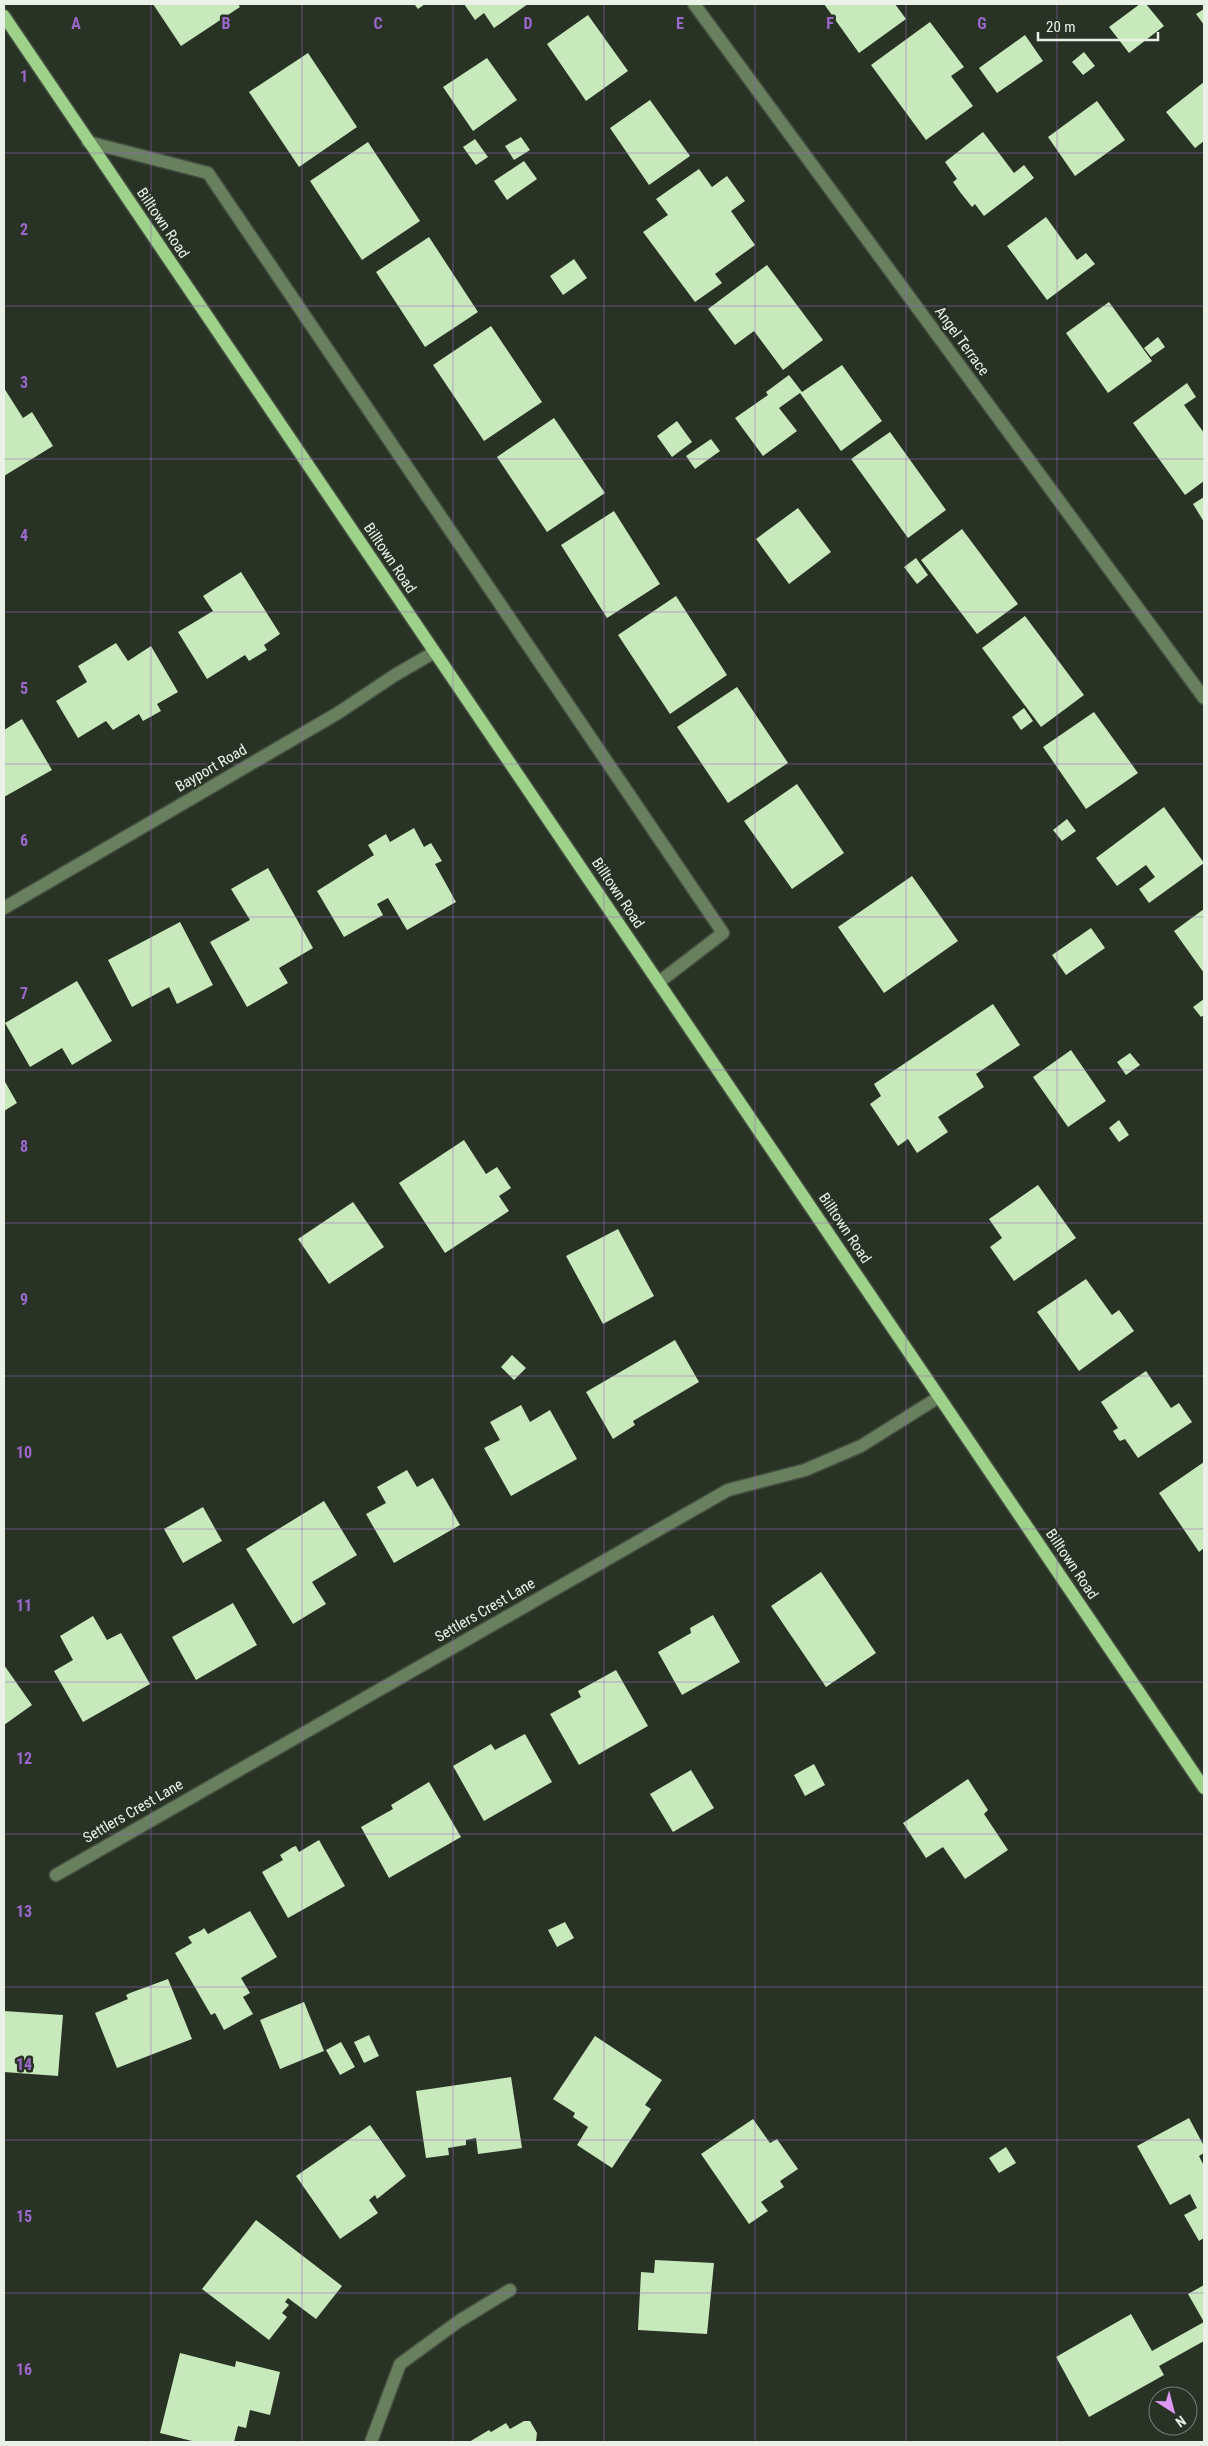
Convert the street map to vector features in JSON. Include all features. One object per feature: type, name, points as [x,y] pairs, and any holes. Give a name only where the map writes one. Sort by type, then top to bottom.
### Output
[{"type":"main road","name":"Billtown Road","points":[[4,16],[389,584],[433,653],[659,982],[1204,1788]]},
{"type":"street","name":"Angel Terrace","points":[[694,4],[1204,698]]},
{"type":"street","points":[[88,142],[208,173],[219,189],[723,933],[659,982]]},
{"type":"street","name":"Bayport Road","points":[[4,908],[338,713],[395,675],[433,653]]},
{"type":"street","name":"Settlers Crest Lane","points":[[56,1875],[728,1490],[805,1470],[861,1446],[939,1397]]},
{"type":"street","points":[[370,2442],[400,2364],[459,2321],[510,2290]]},
{"type":"building","points":[[153,4],[238,4],[240,7],[181,46]]},
{"type":"building","points":[[414,4],[425,4],[418,9]]},
{"type":"building","points":[[464,4],[528,4],[494,28],[484,13],[475,20]]},
{"type":"building","points":[[824,4],[895,4],[906,19],[859,53]]},
{"type":"building","points":[[1140,4],[1146,4],[1164,26],[1129,53],[1109,27]]},
{"type":"building","points":[[1204,9],[1204,25],[1196,14]]},
{"type":"building","points":[[588,15],[628,71],[586,101],[547,44]]},
{"type":"building","points":[[930,22],[964,67],[951,76],[973,106],[926,140],[871,65]]},
{"type":"building","points":[[1025,35],[1043,61],[997,93],[979,68]]},
{"type":"building","points":[[1084,52],[1095,66],[1083,75],[1072,62]]},
{"type":"building","points":[[308,53],[357,127],[299,167],[249,92]]},
{"type":"building","points":[[487,58],[517,100],[473,131],[443,87]]},
{"type":"building","points":[[1204,82],[1204,141],[1195,148],[1166,112]]},
{"type":"building","points":[[650,100],[690,156],[649,185],[610,128]]},
{"type":"building","points":[[1097,101],[1125,140],[1075,176],[1048,137]]},
{"type":"building","points":[[983,132],[1014,173],[1024,165],[1034,178],[984,216],[975,204],[972,207],[960,192],[953,182],[957,179],[945,162]]},
{"type":"building","points":[[521,137],[530,150],[514,160],[505,146]]},
{"type":"building","points":[[475,139],[488,157],[476,165],[463,147]]},
{"type":"building","points":[[368,142],[420,221],[362,260],[310,181]]},
{"type":"building","points":[[524,161],[537,179],[507,200],[494,181]]},
{"type":"building","points":[[699,169],[712,187],[727,176],[745,201],[731,211],[755,245],[715,274],[722,283],[695,302],[643,232],[668,215],[656,199]]},
{"type":"building","points":[[1046,217],[1077,260],[1086,253],[1095,264],[1047,300],[1007,246]]},
{"type":"building","points":[[429,237],[478,312],[425,347],[376,272]]},
{"type":"building","points":[[574,259],[587,278],[563,295],[550,276]]},
{"type":"building","points":[[767,265],[823,340],[783,370],[754,331],[735,345],[708,309]]},
{"type":"building","points":[[1109,302],[1152,361],[1108,393],[1066,333]]},
{"type":"building","points":[[491,326],[542,402],[484,441],[433,365]]},
{"type":"building","points":[[1158,337],[1165,347],[1151,357],[1144,348]]},
{"type":"building","points":[[842,365],[882,421],[841,451],[800,393],[779,408],[797,431],[763,456],[735,418],[768,395],[766,392],[789,375],[802,392]]},
{"type":"building","points":[[1187,383],[1196,397],[1184,405],[1204,433],[1204,481],[1185,495],[1133,423]]},
{"type":"building","points":[[4,388],[23,418],[32,412],[53,446],[4,476]]},
{"type":"building","points":[[554,418],[605,493],[547,532],[497,457]]},
{"type":"building","points":[[677,421],[692,442],[672,457],[657,436]]},
{"type":"building","points":[[890,432],[946,510],[908,538],[851,459]]},
{"type":"building","points":[[711,439],[720,451],[695,469],[686,456]]},
{"type":"building","points":[[1204,497],[1204,522],[1193,504]]},
{"type":"building","points":[[798,508],[831,552],[789,584],[756,539]]},
{"type":"building","points":[[614,511],[660,584],[607,618],[561,545]]},
{"type":"building","points":[[962,529],[1018,604],[977,634],[921,560]]},
{"type":"building","points":[[916,558],[928,575],[917,584],[904,567]]},
{"type":"building","points":[[241,572],[280,634],[264,645],[267,650],[249,661],[245,655],[207,679],[178,632],[213,611],[203,596]]},
{"type":"building","points":[[676,596],[727,675],[670,714],[618,635]]},
{"type":"building","points":[[1025,616],[1084,695],[1041,727],[982,648]]},
{"type":"building","points":[[116,643],[128,661],[151,646],[178,692],[157,704],[161,711],[143,721],[139,714],[113,730],[106,721],[78,738],[56,701],[87,682],[78,666]]},
{"type":"building","points":[[737,687],[788,763],[728,803],[677,727]]},
{"type":"building","points":[[1024,708],[1033,721],[1021,730],[1012,717]]},
{"type":"building","points":[[1094,712],[1138,773],[1086,809],[1043,747]]},
{"type":"building","points":[[22,719],[52,770],[4,797],[4,730]]},
{"type":"building","points":[[797,784],[844,853],[792,889],[744,821]]},
{"type":"building","points":[[1164,807],[1204,863],[1149,903],[1139,889],[1155,877],[1146,865],[1117,886],[1096,858]]},
{"type":"building","points":[[1067,819],[1076,831],[1062,841],[1053,830]]},
{"type":"building","points":[[414,828],[424,847],[431,843],[442,861],[435,864],[456,902],[407,930],[388,898],[377,904],[383,915],[344,937],[317,891],[374,855],[368,845],[386,834],[390,842]]},
{"type":"building","points":[[268,868],[313,948],[279,968],[288,983],[247,1007],[210,942],[250,920],[231,889]]},
{"type":"building","points":[[912,876],[958,941],[884,993],[838,927]]},
{"type":"building","points":[[1204,909],[1204,973],[1174,931]]},
{"type":"building","points":[[180,922],[213,985],[177,1004],[169,987],[132,1007],[108,960]]},
{"type":"building","points":[[1091,928],[1105,948],[1066,975],[1052,955]]},
{"type":"building","points":[[77,981],[112,1041],[72,1065],[62,1048],[30,1067],[5,1023]]},
{"type":"building","points":[[1204,999],[1204,1015],[1201,1017],[1193,1007]]},
{"type":"building","points":[[993,1004],[1020,1045],[976,1074],[984,1087],[938,1117],[948,1132],[917,1153],[908,1139],[898,1146],[870,1104],[881,1096],[874,1084]]},
{"type":"building","points":[[1071,1050],[1106,1101],[1068,1127],[1033,1077]]},
{"type":"building","points":[[1130,1053],[1140,1065],[1126,1075],[1117,1062]]},
{"type":"building","points":[[4,1080],[17,1103],[4,1111]]},
{"type":"building","points":[[1119,1120],[1129,1135],[1119,1142],[1109,1128]]},
{"type":"building","points":[[464,1140],[486,1174],[497,1167],[511,1188],[499,1196],[509,1211],[445,1253],[399,1183]]},
{"type":"building","points":[[1038,1185],[1076,1238],[1014,1281],[990,1247],[1002,1238],[989,1219]]},
{"type":"building","points":[[353,1202],[384,1247],[329,1284],[298,1239]]},
{"type":"building","points":[[618,1229],[654,1296],[603,1324],[566,1256]]},
{"type":"building","points":[[1086,1279],[1112,1315],[1119,1310],[1134,1331],[1079,1371],[1037,1312]]},
{"type":"building","points":[[675,1340],[699,1382],[633,1421],[635,1425],[613,1439],[586,1392]]},
{"type":"building","points":[[512,1355],[526,1368],[514,1380],[501,1367]]},
{"type":"building","points":[[1146,1371],[1171,1408],[1179,1403],[1192,1422],[1138,1458],[1125,1439],[1120,1441],[1118,1439],[1113,1431],[1118,1428],[1101,1402]]},
{"type":"building","points":[[521,1405],[530,1422],[550,1410],[577,1459],[511,1496],[484,1448],[500,1440],[490,1422]]},
{"type":"building","points":[[1204,1462],[1204,1548],[1199,1552],[1159,1493]]},
{"type":"building","points":[[407,1470],[417,1487],[433,1478],[460,1525],[394,1563],[366,1514],[386,1503],[377,1487]]},
{"type":"building","points":[[324,1501],[357,1555],[312,1582],[326,1604],[293,1624],[246,1549]]},
{"type":"building","points":[[203,1507],[222,1541],[183,1563],[164,1529]]},
{"type":"building","points":[[821,1572],[876,1653],[826,1687],[771,1606]]},
{"type":"building","points":[[233,1603],[257,1645],[196,1680],[172,1637]]},
{"type":"building","points":[[713,1615],[740,1662],[682,1695],[658,1652],[691,1633],[690,1628]]},
{"type":"building","points":[[93,1616],[107,1640],[121,1633],[150,1684],[83,1722],[54,1671],[73,1660],[60,1636]]},
{"type":"building","points":[[4,1665],[32,1705],[4,1725]]},
{"type":"building","points":[[616,1670],[648,1726],[579,1765],[550,1714],[581,1697],[578,1691]]},
{"type":"building","points":[[525,1734],[552,1782],[484,1821],[453,1766],[491,1744],[495,1750]]},
{"type":"building","points":[[814,1764],[825,1785],[805,1796],[794,1775]]},
{"type":"building","points":[[691,1770],[714,1808],[673,1832],[650,1794]]},
{"type":"building","points":[[968,1779],[988,1810],[984,1814],[1008,1850],[965,1879],[943,1847],[926,1858],[903,1823]]},
{"type":"building","points":[[429,1782],[461,1837],[389,1878],[361,1827],[393,1809],[391,1805]]},
{"type":"building","points":[[319,1840],[345,1886],[288,1918],[262,1872],[283,1860],[280,1855],[293,1847],[296,1846],[299,1852]]},
{"type":"building","points":[[250,1911],[277,1957],[241,1978],[250,1993],[243,1997],[253,2014],[224,2030],[215,2013],[211,2015],[175,1953],[192,1943],[188,1937],[204,1928],[208,1934]]},
{"type":"building","points":[[565,1922],[574,1938],[557,1947],[548,1930]]},
{"type":"building","points":[[168,1979],[192,2039],[117,2068],[95,2013],[128,1999],[126,1995],[130,1993]]},
{"type":"building","points":[[304,2002],[324,2051],[280,2069],[260,2020]]},
{"type":"building","points":[[4,2011],[63,2015],[58,2076],[4,2072]]},
{"type":"building","points":[[369,2035],[379,2056],[364,2063],[354,2042]]},
{"type":"building","points":[[595,2036],[662,2080],[645,2105],[651,2109],[612,2168],[577,2145],[588,2127],[573,2117],[575,2113],[553,2099]]},
{"type":"building","points":[[341,2042],[355,2067],[340,2075],[326,2050]]},
{"type":"building","points":[[511,2077],[522,2148],[478,2154],[476,2138],[466,2140],[466,2145],[448,2148],[449,2155],[426,2158],[416,2091]]},
{"type":"building","points":[[1189,2118],[1204,2146],[1204,2153],[1199,2156],[1204,2166],[1204,2238],[1199,2241],[1184,2215],[1197,2208],[1190,2194],[1170,2205],[1137,2146]]},
{"type":"building","points":[[753,2119],[770,2143],[777,2139],[798,2169],[780,2181],[784,2187],[761,2202],[768,2211],[749,2224],[701,2154]]},
{"type":"building","points":[[370,2125],[406,2176],[377,2199],[375,2195],[369,2200],[378,2213],[340,2239],[296,2176]]},
{"type":"building","points":[[1006,2147],[1016,2163],[999,2173],[989,2158]]},
{"type":"building","points":[[256,2220],[342,2286],[316,2319],[288,2298],[285,2302],[289,2305],[282,2313],[287,2317],[269,2340],[202,2289]]},
{"type":"building","points":[[655,2260],[714,2263],[707,2334],[638,2330],[641,2272],[654,2273]]},
{"type":"building","points":[[1204,2285],[1204,2322],[1188,2294]]},
{"type":"building","points":[[1131,2314],[1152,2351],[1204,2322],[1204,2341],[1159,2366],[1164,2375],[1089,2417],[1056,2357]]},
{"type":"building","points":[[180,2353],[235,2367],[236,2361],[280,2372],[270,2415],[250,2410],[246,2428],[238,2426],[234,2442],[196,2442],[160,2433]]},
{"type":"building","points":[[524,2421],[530,2421],[537,2433],[536,2442],[469,2442],[489,2430],[491,2432],[506,2423],[510,2429]]}]
